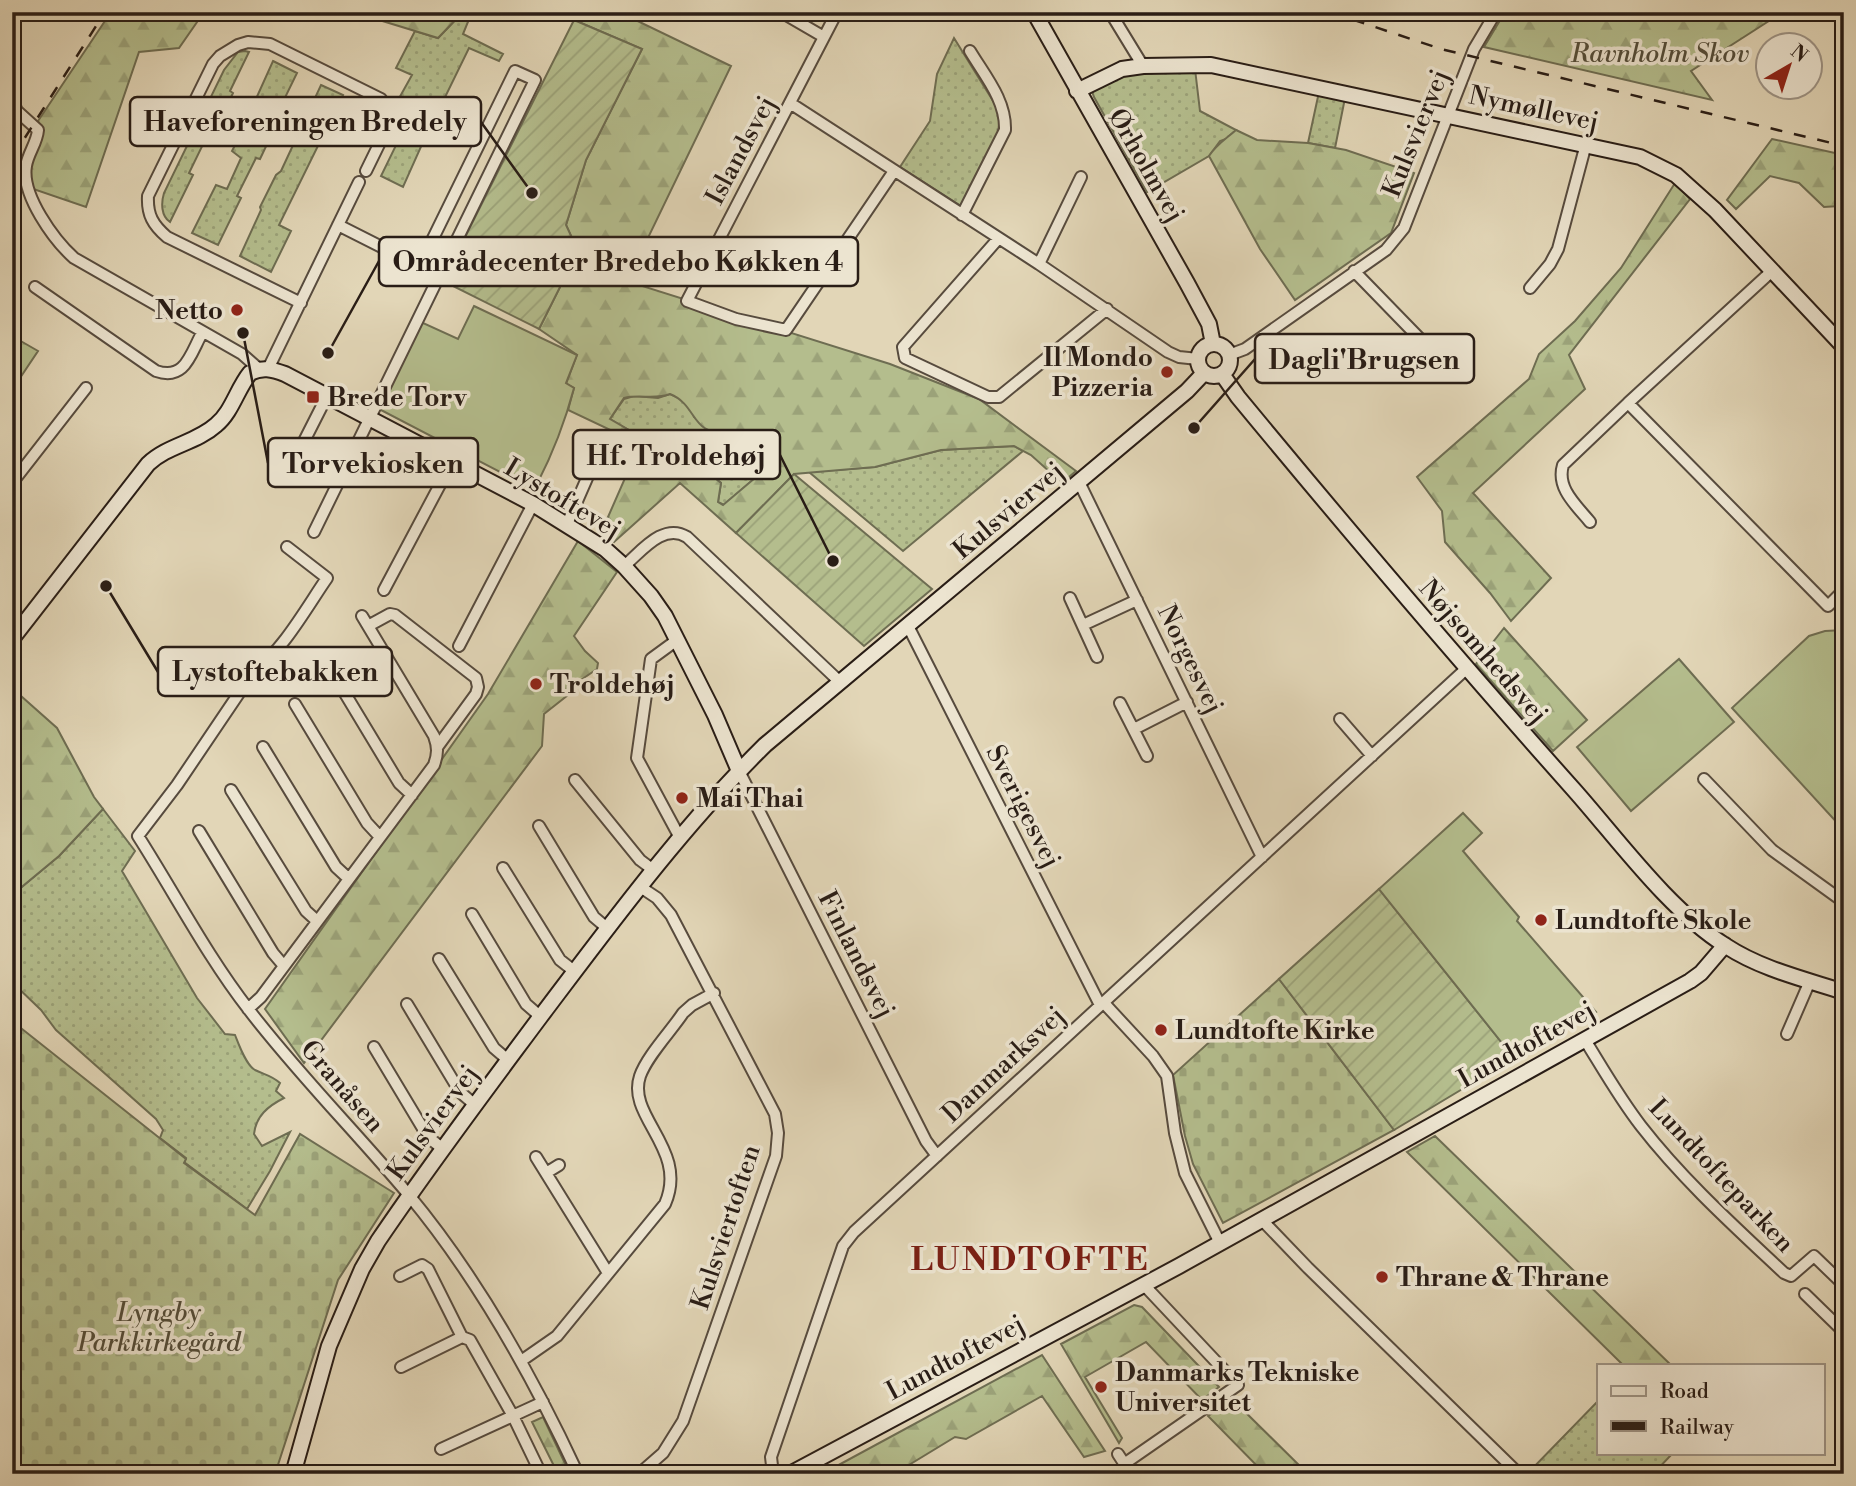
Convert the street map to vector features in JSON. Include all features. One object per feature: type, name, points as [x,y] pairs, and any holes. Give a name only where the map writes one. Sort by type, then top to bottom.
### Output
[{"type":"street","points":[[781,12],[824,37]]},
{"type":"street","name":"Islandsvej","points":[[837,12],[687,301],[736,318],[786,330],[894,171]]},
{"type":"street","name":"Ørholmvej","points":[[1034,12],[1209,324],[1213,344]]},
{"type":"street","points":[[1110,12],[1143,66]]},
{"type":"street","name":"Kulsviervej","points":[[1229,355],[1245,349],[1386,250],[1404,228],[1474,49],[1496,12]]},
{"type":"street","points":[[301,303],[167,237],[156,228],[150,218],[148,196],[213,64],[220,56],[238,45],[248,42],[270,44],[381,99],[390,113],[388,126],[366,170]]},
{"type":"street","points":[[962,215],[1005,130],[1002,103],[970,51]]},
{"type":"street","name":"Nymøllevej","points":[[1077,91],[1122,69],[1191,63],[1234,68],[1640,157],[1676,175],[1715,210],[1844,347]]},
{"type":"street","points":[[314,532],[534,80],[515,71],[419,267]]},
{"type":"street","name":"Lystoftevej","points":[[12,100],[17,111],[38,130],[25,168],[36,205],[50,232],[74,258],[264,369],[282,373],[533,504],[605,549],[650,596],[677,640],[715,715],[739,771]]},
{"type":"street","points":[[790,103],[1039,264],[1168,352],[1201,366],[1216,376],[1229,366],[1229,355],[1223,347],[1213,344],[1202,348],[1201,366]]},
{"type":"street","points":[[1530,288],[1550,264],[1558,249],[1586,144]]},
{"type":"street","points":[[1039,264],[1081,177]]},
{"type":"street","points":[[12,639],[148,464],[162,452],[217,425],[250,373],[264,369],[301,303],[359,182]]},
{"type":"street","points":[[338,225],[439,276]]},
{"type":"street","points":[[998,239],[903,347],[905,358],[988,397],[999,397],[1107,309]]},
{"type":"street","points":[[1354,271],[1424,343]]},
{"type":"street","points":[[1590,522],[1562,486],[1559,476],[1563,465],[1772,271]]},
{"type":"street","points":[[35,287],[156,371],[175,374],[182,369],[202,333]]},
{"type":"street","name":"Kulsviervej","points":[[293,1474],[329,1346],[341,1315],[378,1241],[574,971],[679,836],[765,745],[1188,391],[1201,366]]},
{"type":"street","name":"Nøjsomhedsvej","points":[[1222,373],[1238,397],[1466,669],[1659,888],[1695,923],[1725,945]]},
{"type":"street","points":[[12,483],[86,388]]},
{"type":"street","points":[[294,460],[327,396]]},
{"type":"street","points":[[1628,403],[1828,606],[1844,590]]},
{"type":"street","points":[[567,524],[605,437]]},
{"type":"street","points":[[384,590],[452,462]]},
{"type":"street","name":"Norgesvej","points":[[1079,482],[1262,857]]},
{"type":"street","points":[[458,646],[533,504]]},
{"type":"street","name":"Lystoftevej","points":[[624,566],[664,533],[679,532],[840,682]]},
{"type":"street","name":"Granåsen","points":[[287,547],[327,578],[288,635],[263,664],[256,668],[177,785],[138,836],[225,978],[248,1009],[289,1061],[409,1195],[481,1294],[521,1361],[578,1474]]},
{"type":"street","points":[[1070,598],[1097,657]]},
{"type":"street","points":[[1083,625],[1137,600]]},
{"type":"street","points":[[248,1009],[284,966],[438,756],[438,746],[365,621],[395,615],[476,678],[476,694],[438,746]]},
{"type":"street","name":"Sverigesvej","points":[[908,626],[1102,1004],[1153,1056],[1167,1076],[1175,1133],[1185,1173],[1220,1243]]},
{"type":"street","points":[[677,640],[651,660],[637,758],[679,836]]},
{"type":"street","points":[[326,662],[399,783],[412,795]]},
{"type":"street","name":"Danmarksvej","points":[[773,1474],[771,1457],[843,1246],[854,1232],[1466,669]]},
{"type":"street","points":[[1134,729],[1187,702]]},
{"type":"street","points":[[1120,703],[1147,756]]},
{"type":"street","points":[[295,704],[367,823],[380,837]]},
{"type":"street","points":[[1340,719],[1372,756]]},
{"type":"street","points":[[263,747],[337,867],[349,879]]},
{"type":"street","name":"Finlandsvej","points":[[739,771],[926,1141],[937,1156]]},
{"type":"street","points":[[1704,779],[1772,850],[1844,902]]},
{"type":"street","points":[[575,780],[640,860],[652,869]]},
{"type":"street","points":[[232,790],[306,911],[317,921]]},
{"type":"street","points":[[539,826],[594,917],[607,928]]},
{"type":"street","points":[[199,831],[273,953],[284,966]]},
{"type":"street","points":[[503,868],[560,960],[574,971]]},
{"type":"street","name":"Kulsviertoften","points":[[639,886],[657,898],[671,915],[775,1114],[778,1133],[776,1156],[683,1421],[663,1453],[639,1474]]},
{"type":"street","points":[[472,914],[526,1004],[541,1017]]},
{"type":"street","points":[[1725,945],[1761,964],[1844,992]]},
{"type":"street","name":"Lundtoftevej","points":[[790,1474],[1144,1285],[1585,1040],[1701,974],[1725,945]]},
{"type":"street","points":[[439,960],[494,1048],[508,1060]]},
{"type":"street","points":[[1787,1034],[1810,981]]},
{"type":"street","points":[[521,1361],[557,1336],[666,1204],[671,1191],[671,1166],[641,1102],[639,1077],[683,1013],[714,993]]},
{"type":"street","points":[[407,1004],[460,1092],[475,1105]]},
{"type":"street","name":"Lundtofteparken","points":[[1585,1040],[1622,1100],[1661,1150],[1702,1195],[1784,1273],[1791,1276],[1814,1256],[1844,1285]]},
{"type":"street","points":[[374,1047],[428,1137],[443,1149]]},
{"type":"street","points":[[536,1157],[608,1273]]},
{"type":"street","points":[[546,1173],[559,1165]]},
{"type":"street","points":[[1261,1219],[1519,1474]]},
{"type":"street","points":[[400,1276],[422,1265],[428,1269],[462,1337]]},
{"type":"street","points":[[1131,1474],[1121,1459],[1238,1385],[1144,1285]]},
{"type":"street","points":[[1805,1294],[1844,1332]]},
{"type":"street","points":[[401,1367],[462,1337],[470,1339],[513,1416],[541,1474]]},
{"type":"street","points":[[441,1449],[543,1402]]},
{"type":"green space","points":[[111,12],[204,12],[179,48],[139,52],[86,207],[16,183],[12,197],[12,182],[15,183],[43,133],[38,121]]},
{"type":"green space","points":[[353,12],[463,12],[438,38]]},
{"type":"green space","points":[[463,12],[472,12],[463,34],[503,54],[499,61],[469,48],[430,128],[400,113],[397,102],[412,75],[396,68],[415,31],[438,38]]},
{"type":"green space","points":[[520,12],[619,12],[731,66],[631,273],[642,286],[890,364],[979,399],[1076,471],[1062,483],[1031,455],[1014,446],[941,450],[875,467],[794,474],[736,533],[680,483],[614,542],[601,533],[640,444],[568,410],[574,388],[566,384],[577,355],[539,329],[578,251],[566,225],[586,160],[642,49],[574,20]],"holes":[[[670,394],[679,399],[701,425],[715,432],[727,431],[731,434],[736,454],[744,459],[755,459],[758,466],[755,478],[723,505],[718,502],[721,483],[694,461],[679,459],[610,419],[624,398]]]},
{"type":"green space","name":"Ravnholm Skov","points":[[1505,12],[1634,12],[1645,20],[1668,15],[1670,12],[1783,12],[1691,71],[1712,100],[1484,47]]},
{"type":"green space","points":[[574,20],[642,49],[586,160],[566,225],[578,251],[539,329],[443,281]]},
{"type":"green space","points":[[954,38],[998,109],[1000,119],[998,132],[961,206],[900,167],[930,121],[937,74]]},
{"type":"green space","points":[[238,52],[249,52],[230,91],[233,93],[212,136],[208,134],[189,173],[193,175],[170,222],[162,209],[164,193],[224,70]]},
{"type":"green space","points":[[273,61],[297,73],[277,114],[280,117],[260,159],[256,158],[237,196],[241,198],[218,245],[192,233],[216,185],[227,189],[241,158],[232,151],[256,105],[255,101]]},
{"type":"green space","points":[[1195,69],[1200,111],[1236,130],[1220,141],[1209,156],[1147,192],[1092,91],[1123,76],[1141,72]]},
{"type":"green space","points":[[321,85],[343,95],[279,225],[291,231],[271,272],[240,256],[260,207],[276,175],[281,171]]},
{"type":"green space","points":[[1319,92],[1345,98],[1335,148],[1308,143]]},
{"type":"green space","points":[[395,114],[428,131],[403,187],[381,176],[403,131],[393,125]]},
{"type":"green space","points":[[1236,130],[1257,140],[1308,143],[1346,150],[1414,173],[1391,233],[1295,300],[1260,249],[1209,156]]},
{"type":"green space","points":[[1772,139],[1844,155],[1844,185],[1838,185],[1842,195],[1839,206],[1824,207],[1799,183],[1770,176],[1736,209],[1727,200]]},
{"type":"green space","points":[[1675,183],[1690,199],[1569,355],[1585,389],[1473,493],[1551,578],[1511,621],[1445,542],[1442,511],[1417,477],[1529,379],[1539,354],[1575,321],[1621,268]]},
{"type":"green space","points":[[474,306],[577,355],[566,383],[574,388],[563,425],[537,484],[529,487],[379,409],[421,322],[458,339]]},
{"type":"green space","points":[[12,336],[38,351],[12,390]]},
{"type":"green space","points":[[670,394],[685,403],[694,417],[716,433],[727,431],[731,434],[734,450],[740,458],[755,459],[758,466],[755,478],[724,505],[718,502],[721,483],[694,461],[679,459],[610,419],[624,399],[634,396],[658,398]]},
{"type":"green space","points":[[1014,446],[1023,451],[903,551],[809,472],[875,467],[941,450]]},
{"type":"green space","points":[[794,474],[932,589],[864,646],[736,533]]},
{"type":"green space","points":[[578,541],[617,572],[574,636],[598,663],[597,669],[578,682],[568,695],[544,714],[542,746],[304,1063],[265,1009],[488,694]]},
{"type":"green space","points":[[1504,628],[1587,720],[1553,751],[1476,664]]},
{"type":"green space","points":[[1844,630],[1844,824],[1841,827],[1732,708],[1809,636],[1825,631]]},
{"type":"green space","points":[[1679,659],[1734,722],[1631,811],[1577,747]]},
{"type":"green space","points":[[12,688],[57,728],[103,809],[59,856],[12,895]]},
{"type":"green space","points":[[103,809],[135,851],[122,871],[197,998],[225,1034],[235,1035],[249,1064],[280,1083],[276,1091],[284,1098],[264,1112],[257,1122],[254,1134],[262,1146],[290,1132],[247,1209],[184,1162],[186,1158],[160,1138],[163,1130],[156,1119],[56,1030],[41,1010],[12,982],[12,895],[59,856]]},
{"type":"green space","points":[[1463,813],[1482,833],[1463,851],[1519,917],[1517,921],[1596,1012],[1514,1058],[1379,889]]},
{"type":"green space","points":[[1379,889],[1514,1058],[1394,1130],[1279,979]]},
{"type":"green space","points":[[1279,979],[1394,1130],[1223,1223],[1193,1164],[1173,1075]]},
{"type":"green space","name":"Lyngby Parkkirkegård","points":[[12,1021],[186,1159],[184,1163],[255,1215],[300,1134],[394,1193],[338,1280],[275,1474],[17,1474],[12,1470]]},
{"type":"green space","points":[[1435,1136],[1670,1364],[1622,1364],[1407,1152]]},
{"type":"green space","points":[[1134,1305],[1142,1307],[1219,1387],[1202,1400],[1146,1342],[1085,1377],[1122,1438],[1119,1443],[1061,1344]]},
{"type":"green space","points":[[1042,1355],[1105,1451],[1084,1457],[1042,1396],[966,1439],[955,1437],[894,1474],[822,1474]]},
{"type":"green space","points":[[1233,1400],[1308,1474],[1265,1474],[1208,1416]]},
{"type":"green space","points":[[1597,1402],[1597,1454],[1672,1454],[1653,1474],[1527,1474]]},
{"type":"green space","points":[[543,1417],[570,1474],[558,1474],[532,1422]]},
{"type":"railway","points":[[12,158],[105,12]]},
{"type":"railway","points":[[1330,12],[1441,49],[1844,146]]},
{"type":"place","name":"Haveforeningen Bredely","points":[[532,193]]},
{"type":"place","name":"Netto","points":[[237,310]]},
{"type":"place","name":"Torvekiosken","points":[[243,333]]},
{"type":"place","name":"Områdecenter Bredebo Køkken 4","points":[[328,353]]},
{"type":"place","name":"Il Mondo Pizzeria","points":[[1167,372]]},
{"type":"place","name":"Brede Torv","points":[[313,397]]},
{"type":"place","name":"Dagli'Brugsen","points":[[1194,428]]},
{"type":"place","name":"Hf. Troldehøj","points":[[833,561]]},
{"type":"place","name":"Lystoftebakken","points":[[106,586]]},
{"type":"place","name":"Troldehøj","points":[[536,684]]},
{"type":"place","name":"Mai Thai","points":[[682,798]]},
{"type":"place","name":"Lundtofte Skole","points":[[1541,920]]},
{"type":"place","name":"Lundtofte Kirke","points":[[1161,1030]]},
{"type":"place","name":"Thrane & Thrane","points":[[1382,1277]]},
{"type":"place","name":"Danmarks Tekniske Universitet","points":[[1101,1387]]},
{"type":"district","name":"LUNDTOFTE","points":[[1030,1258]]}]
